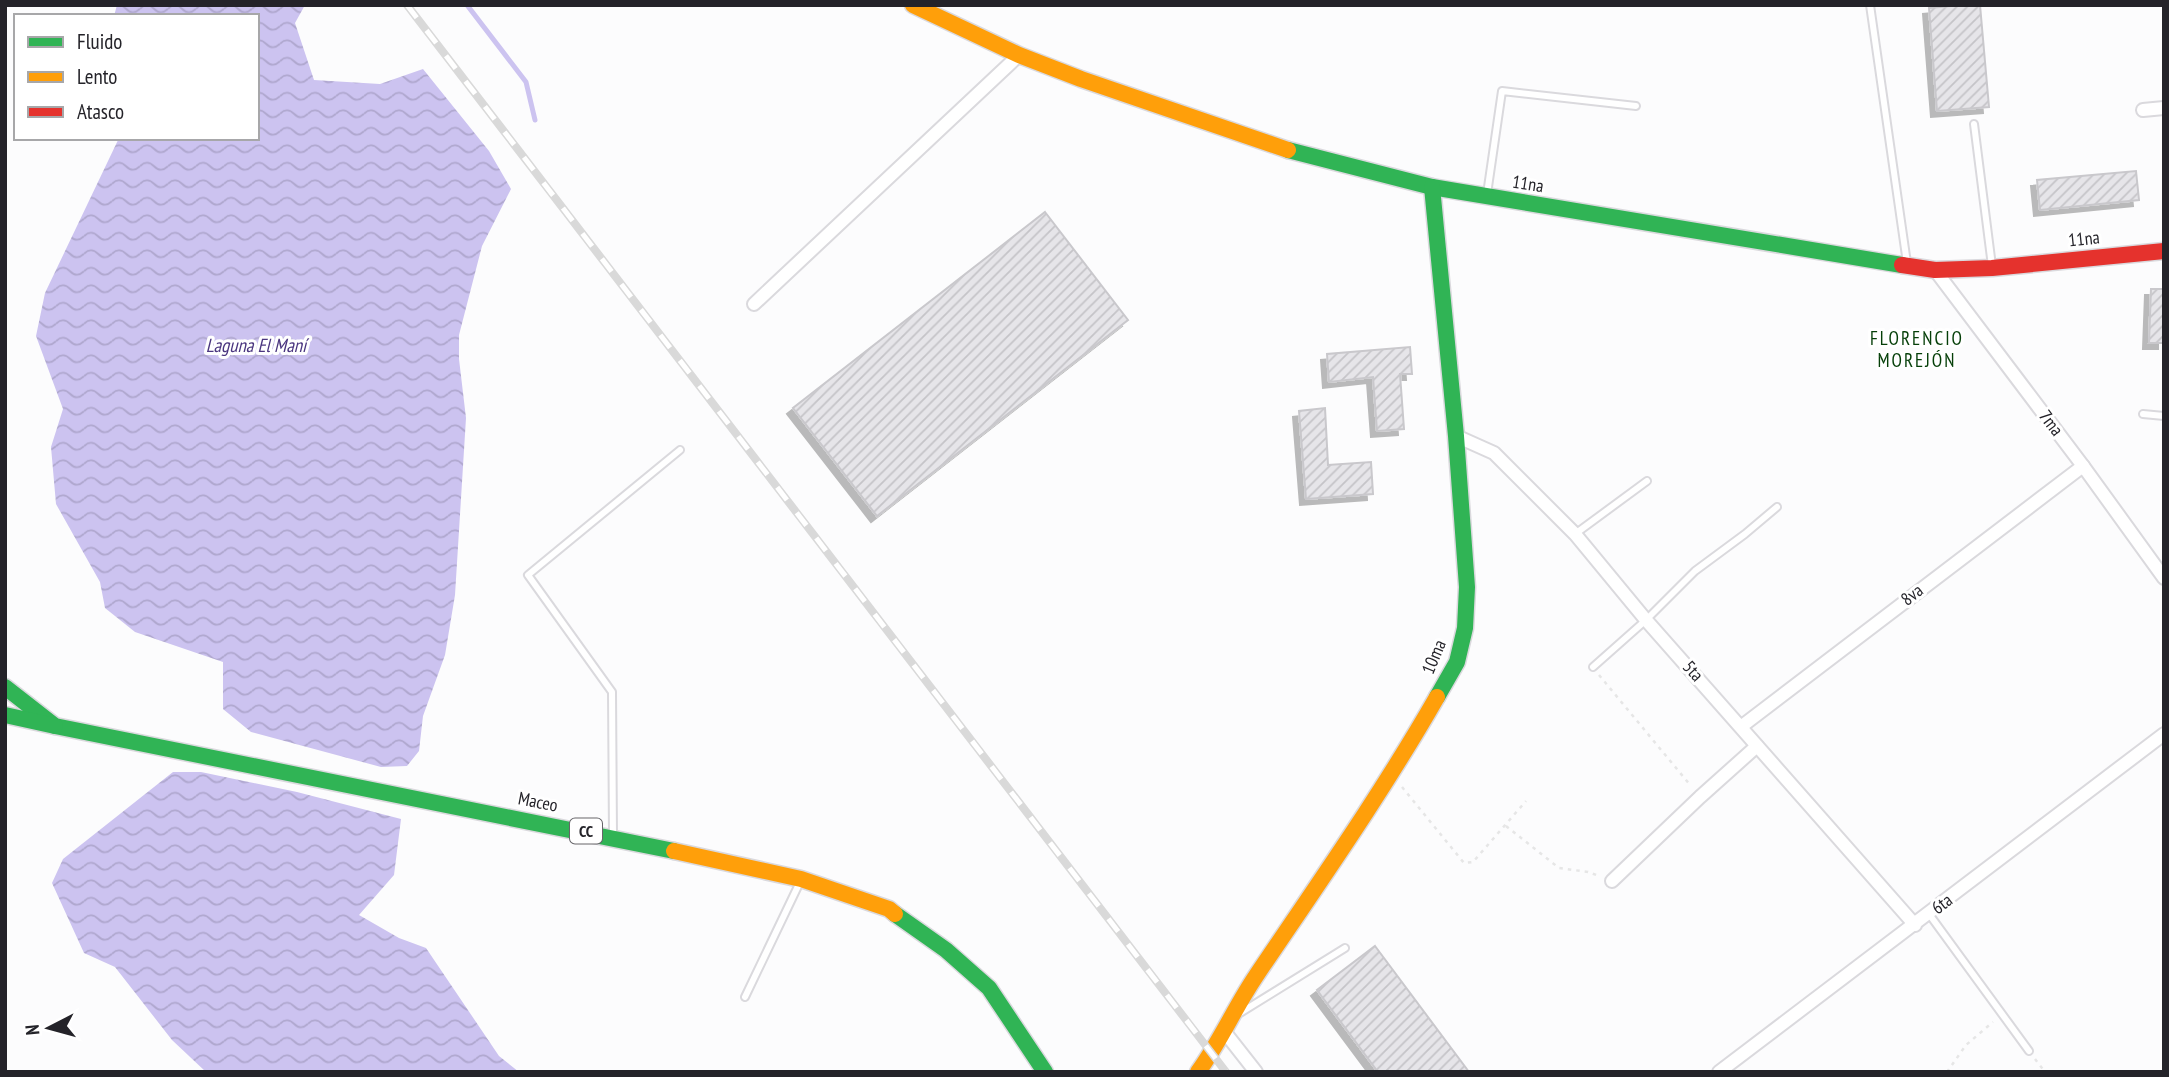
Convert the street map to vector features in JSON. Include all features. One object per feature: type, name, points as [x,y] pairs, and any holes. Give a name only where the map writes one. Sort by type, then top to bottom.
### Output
[{"type":"street","name":"11na","points":[[913,5],[1018,55],[1080,79],[1295,152],[1432,187],[1935,270],[1992,268],[2164,251]]},
{"type":"street","points":[[754,304],[1018,55]]},
{"type":"street","points":[[2143,110],[2164,108]]},
{"type":"street","name":"10ma","points":[[1198,1072],[1212,1053],[1225,1025],[1392,774],[1457,662],[1465,628],[1467,587],[1456,436],[1432,187]]},
{"type":"street","name":"7ma","points":[[1935,270],[2164,578]]},
{"type":"street","name":"5ta","points":[[1456,436],[1494,453],[1575,534],[1646,620],[1915,925]]},
{"type":"street","name":"8va","points":[[1742,726],[2082,466]]},
{"type":"street","name":"Maceo","points":[[5,687],[55,726],[613,836],[801,879],[889,909],[946,950],[989,988],[1045,1072]]},
{"type":"street","name":"CC","points":[[5,715],[55,726]]},
{"type":"street","name":"6ta","points":[[1719,1072],[2164,734]]},
{"type":"street","points":[[1612,881],[1757,746]]},
{"type":"street","points":[[1225,1025],[1256,1072]]},
{"type":"lane","points":[[1870,5],[1907,265]]},
{"type":"lane","points":[[1487,196],[1502,91],[1636,106]]},
{"type":"lane","points":[[1974,124],[1992,268]]},
{"type":"lane","points":[[2143,414],[2164,416]]},
{"type":"lane","points":[[613,836],[612,692],[528,575],[680,450]]},
{"type":"lane","points":[[1575,534],[1647,481]]},
{"type":"lane","points":[[1593,667],[1695,571],[1777,507]]},
{"type":"lane","points":[[745,997],[801,879]]},
{"type":"lane","points":[[1929,914],[2029,1051]]},
{"type":"lane","points":[[1225,1025],[1345,948]]},
{"type":"path","points":[[1593,667],[1700,797]]},
{"type":"path","points":[[1392,774],[1464,863],[1473,862],[1526,801]]},
{"type":"path","points":[[1505,825],[1559,868],[1588,872],[1612,881]]},
{"type":"path","points":[[1947,1072],[1966,1045],[2001,1016]]},
{"type":"path","points":[[2029,1051],[2045,1072]]},
{"type":"water","name":"Laguna El Maní","points":[[117,5],[305,5],[295,23],[314,80],[380,84],[423,69],[489,151],[511,189],[482,246],[459,335],[466,418],[455,595],[445,655],[423,716],[419,751],[407,766],[381,767],[251,732],[223,709],[223,662],[135,632],[105,608],[100,582],[56,504],[51,447],[63,409],[36,336],[45,293],[118,140],[259,140],[259,14],[115,14]]},
{"type":"water","points":[[173,772],[201,772],[297,792],[401,819],[394,875],[359,915],[399,938],[426,948],[499,1056],[519,1072],[206,1072],[172,1040],[115,967],[84,953],[52,883],[63,859]]},
{"type":"building","points":[[1980,5],[1989,107],[1937,111],[1929,8]]},
{"type":"building","points":[[2136,171],[2139,200],[2040,210],[2037,180]]},
{"type":"building","points":[[1045,212],[1128,320],[877,516],[793,408]]},
{"type":"building","points":[[2151,289],[2164,289],[2164,343],[2149,343]]},
{"type":"building","points":[[1410,347],[1412,374],[1400,374],[1404,429],[1377,431],[1373,377],[1329,382],[1327,354]]},
{"type":"building","points":[[1325,408],[1328,465],[1371,462],[1373,494],[1306,499],[1299,411]]},
{"type":"building","points":[[1375,946],[1469,1072],[1378,1072],[1317,990]]},
{"type":"waterway","points":[[467,5],[526,82],[535,120]]},
{"type":"railway","points":[[407,5],[1226,1072]]},
{"type":"traffic: fast","points":[[1288,150],[1432,187],[1902,265]]},
{"type":"traffic: fast","points":[[1432,187],[1456,436],[1467,587],[1465,628],[1457,662],[1437,697]]},
{"type":"traffic: fast","points":[[5,687],[55,726],[674,851]]},
{"type":"traffic: fast","points":[[5,715],[55,726]]},
{"type":"traffic: fast","points":[[895,914],[946,950],[989,988],[1045,1072]]},
{"type":"traffic: slow","points":[[913,5],[1019,55],[1081,79],[1288,150]]},
{"type":"traffic: slow","points":[[1198,1072],[1248,988],[1372,803],[1437,697]]},
{"type":"traffic: slow","points":[[674,851],[801,879],[889,909],[895,914]]},
{"type":"traffic: jam","points":[[1902,265],[1935,270],[1992,268],[2164,251]]},
{"type":"district","name":"FLORENCIO MOREJÓN","points":[[1917,349]]}]
